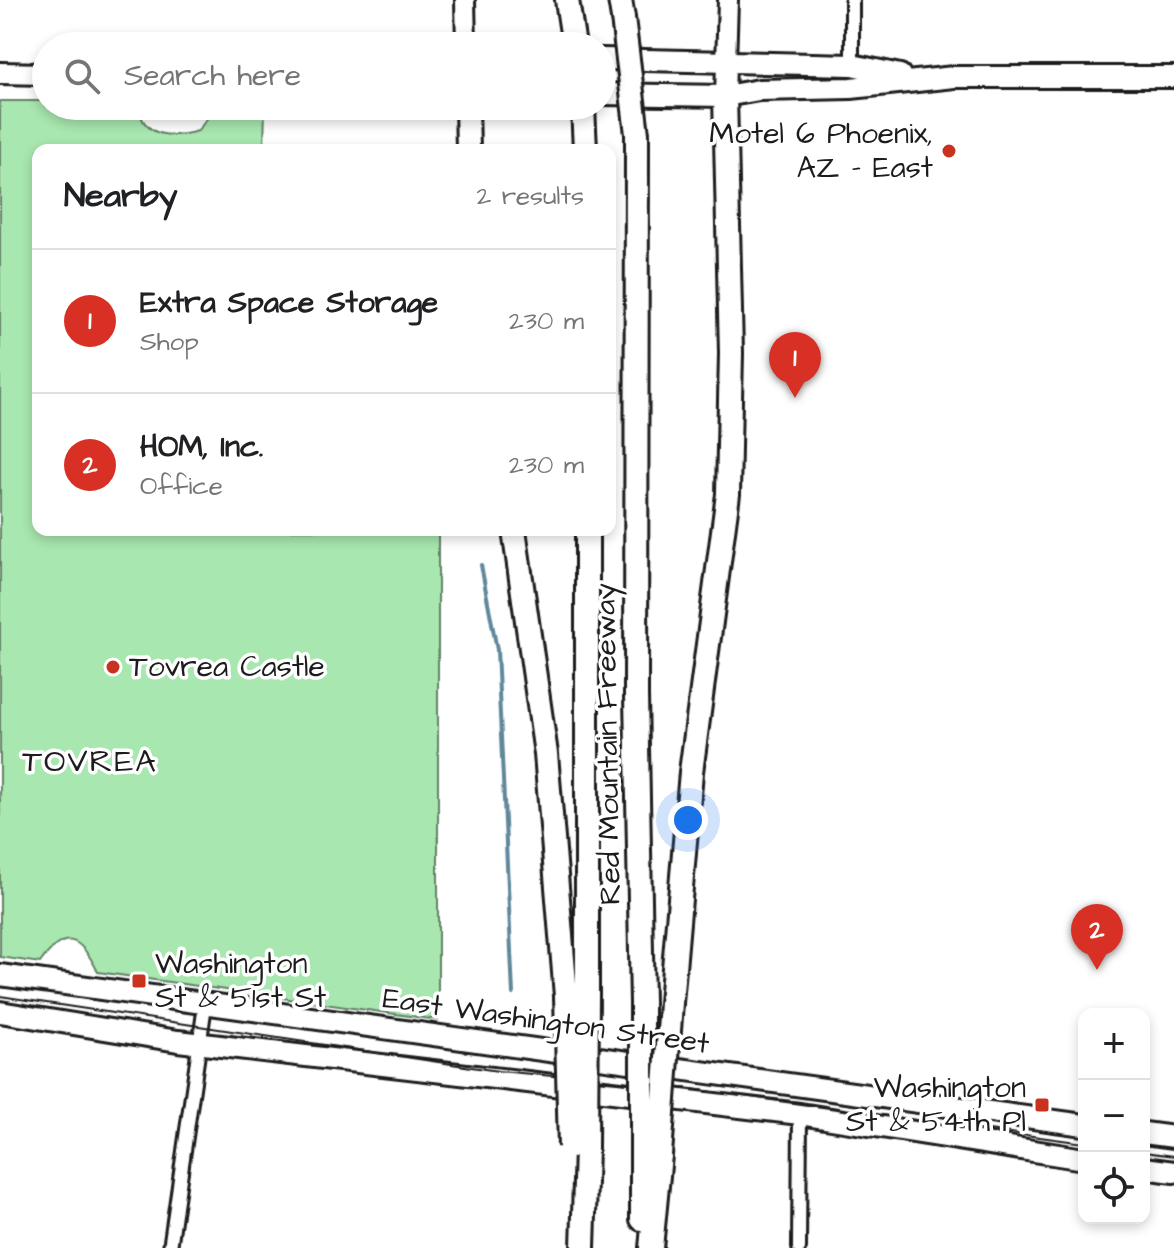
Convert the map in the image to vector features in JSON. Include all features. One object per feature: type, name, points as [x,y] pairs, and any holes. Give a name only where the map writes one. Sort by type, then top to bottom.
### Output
[{"type":"highway","points":[[567,0],[572,32]]},
{"type":"highway","name":"Red Mountain Freeway","points":[[621,9],[637,134],[636,696],[642,1003],[651,1155],[642,1248]]},
{"type":"highway","points":[[651,1248],[651,1155],[671,1003],[691,772],[728,494],[731,353],[725,96]]},
{"type":"highway","points":[[467,120],[468,144]]},
{"type":"highway","points":[[584,120],[585,144]]},
{"type":"highway","points":[[515,536],[577,995]]},
{"type":"highway","name":"Red Mountain Freeway","points":[[583,1245],[578,1147],[577,995],[587,536]]},
{"type":"main road","points":[[465,0],[466,32]]},
{"type":"main road","points":[[725,96],[729,61],[728,0]]},
{"type":"main road","points":[[616,59],[852,65],[916,79]]},
{"type":"main road","points":[[0,73],[32,74]]},
{"type":"main road","points":[[616,94],[725,96],[759,90],[851,88],[916,79],[1174,77]]},
{"type":"main road","name":"East Washington Street","points":[[0,975],[1078,1124]]},
{"type":"main road","name":"East Washington Street","points":[[0,1012],[200,1043],[800,1114],[1078,1158]]},
{"type":"main road","points":[[1150,1134],[1174,1137]]},
{"type":"main road","points":[[1150,1169],[1174,1172]]},
{"type":"street","points":[[852,0],[852,65]]},
{"type":"street","points":[[170,1248],[205,1005]]},
{"type":"street","points":[[799,1248],[800,1114]]},
{"type":"green space","points":[[0,101],[32,101],[32,120],[143,120],[153,130],[170,135],[198,131],[206,120],[265,120],[264,144],[32,144],[32,536],[438,536],[438,1020],[98,972],[85,951],[72,941],[57,944],[40,963],[0,957]]},
{"type":"waterway","points":[[481,565],[497,650],[513,994]]},
{"type":"tram line","points":[[0,996],[498,1071],[692,1089],[1078,1142]]},
{"type":"tram line","points":[[1150,1153],[1174,1156]]},
{"type":"place","name":"Motel 6 Phoenix, AZ - East","points":[[949,151]]},
{"type":"place","name":"Extra Space Storage","points":[[795,398]]},
{"type":"place","name":"Tovrea Castle","points":[[113,667]]},
{"type":"place","name":"HOM, Inc.","points":[[1097,970]]},
{"type":"place","name":"Washington St & 51st St","points":[[139,981]]},
{"type":"place","name":"Washington St & 54th Pl","points":[[1042,1105]]},
{"type":"district","name":"TOVREA","points":[[90,761]]}]
